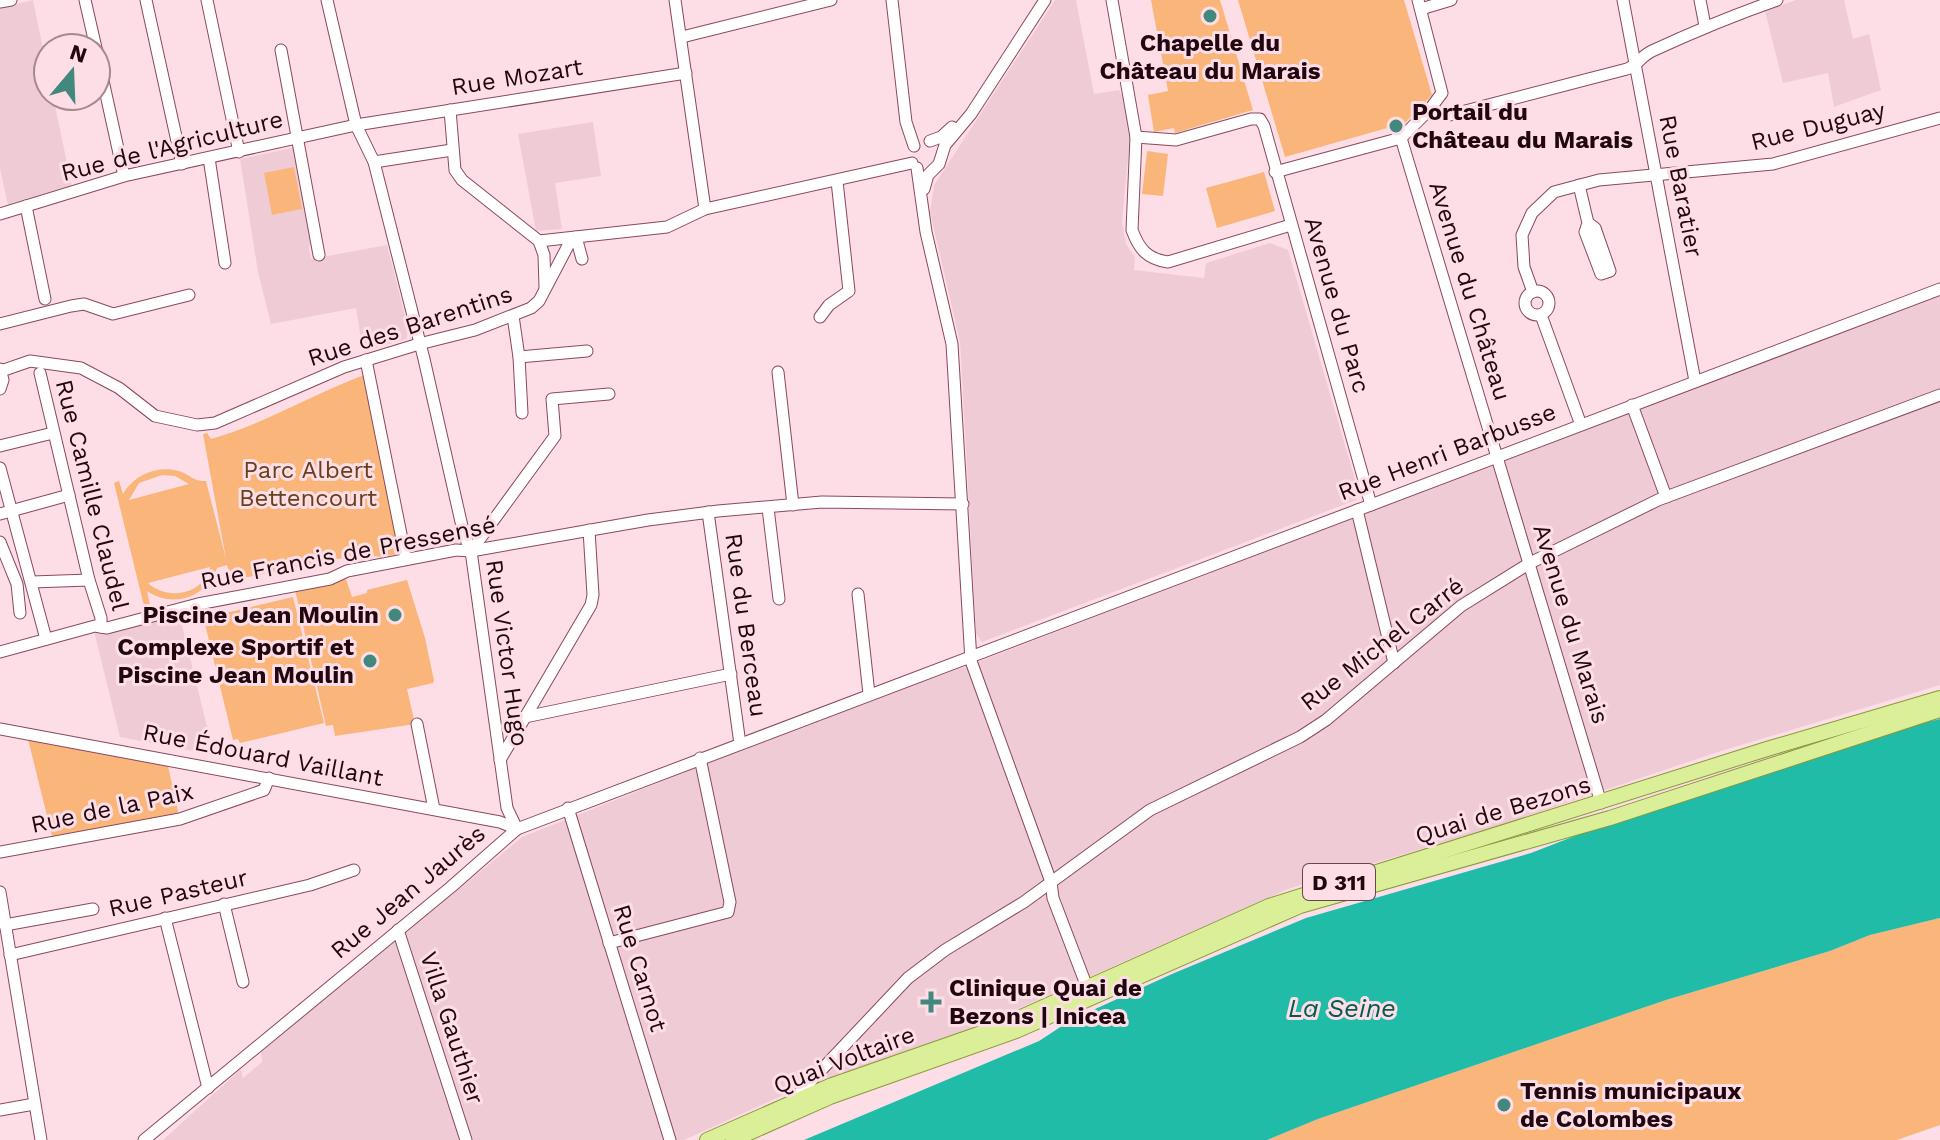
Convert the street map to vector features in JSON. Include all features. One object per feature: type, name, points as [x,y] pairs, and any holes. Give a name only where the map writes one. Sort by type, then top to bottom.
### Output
[{"type":"main road","name":"D 311","points":[[1652,787],[1675,771],[1940,690]]},
{"type":"main road","name":"Quai de Bezons","points":[[1091,992],[1280,902],[1940,698]]},
{"type":"main road","name":"Quai de Bezons","points":[[1091,992],[1115,987],[1300,906],[1630,812],[1940,710]]},
{"type":"main road","points":[[1577,828],[1601,803],[1630,812]]},
{"type":"main road","name":"Quai Voltaire","points":[[733,1140],[830,1097],[1004,1035],[1075,1005],[1091,992]]},
{"type":"main road","name":"Quai Voltaire","points":[[707,1140],[832,1085],[1091,992]]},
{"type":"street","points":[[0,2],[11,0]]},
{"type":"street","points":[[85,0],[92,32]]},
{"type":"street","points":[[146,0],[182,164]]},
{"type":"street","points":[[207,0],[239,152]]},
{"type":"street","name":"Rue Victor Hugo","points":[[327,0],[356,125],[374,162],[464,535],[471,551],[507,808],[517,829]]},
{"type":"street","points":[[675,0],[684,36],[686,73],[705,209]]},
{"type":"street","points":[[684,36],[831,0]]},
{"type":"street","points":[[892,0],[906,122],[920,140],[937,146],[941,153]]},
{"type":"street","points":[[1037,0],[961,118],[941,137],[920,140],[911,152],[952,344],[972,670],[1051,882],[1053,898],[1091,992]]},
{"type":"street","points":[[922,202],[931,170],[939,164],[947,142],[971,114],[1045,0]]},
{"type":"street","points":[[1112,0],[1136,137],[1132,230],[1137,244],[1145,254],[1168,262],[1291,225]]},
{"type":"street","points":[[1275,172],[1401,138],[1442,93],[1420,4],[1451,0]]},
{"type":"street","name":"Rue Baratier","points":[[1623,0],[1695,381]]},
{"type":"street","points":[[1700,0],[1705,26]]},
{"type":"street","points":[[1430,109],[1446,116],[1636,65],[1643,55],[1705,26],[1777,0]]},
{"type":"street","points":[[281,50],[319,255]]},
{"type":"street","name":"Rue Mozart","points":[[356,125],[686,73]]},
{"type":"street","points":[[450,110],[455,170],[462,180],[539,241],[544,255],[545,287]]},
{"type":"street","points":[[110,112],[124,176]]},
{"type":"street","name":"Rue Duguay","points":[[1581,425],[1541,315],[1548,307],[1548,300],[1540,292],[1533,292],[1524,267],[1522,235],[1532,213],[1554,192],[1599,180],[1773,164],[1940,118]]},
{"type":"street","name":"Avenue du Parc","points":[[1136,137],[1176,140],[1260,119],[1371,505]]},
{"type":"street","name":"Rue de l'Agriculture","points":[[0,214],[124,176],[356,125]]},
{"type":"street","name":"Avenue du Château","points":[[1401,138],[1497,457]]},
{"type":"street","points":[[374,162],[452,150]]},
{"type":"street","points":[[209,158],[225,263]]},
{"type":"street","points":[[539,241],[667,227],[705,209],[915,166],[931,170]]},
{"type":"street","points":[[820,317],[829,305],[849,291],[837,181]]},
{"type":"street","points":[[1579,185],[1588,223]]},
{"type":"street","points":[[26,206],[45,299]]},
{"type":"street","points":[[574,237],[582,259]]},
{"type":"street","name":"Rue des Barentins","points":[[1,370],[30,361],[81,368],[119,388],[155,416],[197,425],[215,423],[366,360],[475,330],[531,308],[539,301],[574,237]]},
{"type":"street","name":"Rue Henri Barbusse","points":[[869,694],[1940,289]]},
{"type":"street","points":[[0,324],[84,304],[113,314],[189,295]]},
{"type":"street","points":[[513,316],[522,413]]},
{"type":"street","points":[[519,357],[587,351]]},
{"type":"street","points":[[366,360],[406,559]]},
{"type":"street","points":[[0,389],[3,380],[1,370]]},
{"type":"street","points":[[778,372],[793,505]]},
{"type":"street","name":"Rue Camille Claudel","points":[[40,373],[101,627]]},
{"type":"street","points":[[471,551],[555,436],[552,399],[609,394]]},
{"type":"street","name":"Rue Michel Carré","points":[[791,1102],[908,978],[945,950],[1024,902],[1150,810],[1300,737],[1326,720],[1461,606],[1530,563],[1666,497],[1940,395]]},
{"type":"street","points":[[1632,405],[1666,497]]},
{"type":"street","points":[[0,446],[53,433]]},
{"type":"street","name":"Avenue du Marais","points":[[1497,457],[1601,803]]},
{"type":"street","points":[[0,468],[5,513],[30,576],[46,639]]},
{"type":"street","points":[[5,513],[69,495]]},
{"type":"street","name":"Rue Francis de Pressensé","points":[[0,652],[198,604],[330,579],[347,571],[456,550],[471,551],[708,512],[822,502],[963,504]]},
{"type":"street","points":[[768,508],[779,599]]},
{"type":"street","points":[[1357,510],[1394,663]]},
{"type":"street","name":"Rue du Berceau","points":[[708,512],[740,744]]},
{"type":"street","points":[[500,761],[591,605],[589,530]]},
{"type":"street","points":[[0,542],[19,593],[20,613]]},
{"type":"street","points":[[0,580],[30,576],[89,580]]},
{"type":"street","points":[[858,594],[869,694]]},
{"type":"street","points":[[525,717],[731,674]]},
{"type":"street","name":"Rue Jean Jaurès","points":[[144,1140],[517,829],[869,694]]},
{"type":"street","points":[[417,724],[434,809]]},
{"type":"street","name":"Rue Édouard Vaillant","points":[[0,729],[434,809],[500,822],[517,829]]},
{"type":"street","points":[[609,943],[728,912],[730,902],[700,758]]},
{"type":"street","name":"Rue de la Paix","points":[[0,852],[180,819],[264,790],[269,778]]},
{"type":"street","name":"Rue Carnot","points":[[568,808],[670,1140]]},
{"type":"street","name":"Rue Pasteur","points":[[10,955],[310,885],[354,870]]},
{"type":"street","points":[[0,892],[41,1140]]},
{"type":"street","points":[[224,904],[243,982]]},
{"type":"street","points":[[5,925],[93,909]]},
{"type":"street","points":[[165,918],[208,1088]]},
{"type":"street","name":"Villa Gauthier","points":[[398,930],[466,1140]]},
{"type":"street","points":[[0,1110],[34,1104]]},
{"type":"shaded area","points":[[33,0],[40,32],[32,32],[32,112],[56,112],[72,187],[8,206],[0,168],[0,8]]},
{"type":"shaded area","points":[[1055,0],[1076,0],[1094,94],[1119,90],[1126,103],[1132,143],[1122,222],[1126,244],[1135,257],[1134,270],[1204,278],[1206,263],[1270,243],[1288,250],[1359,493],[1356,500],[982,642],[976,634],[960,342],[930,212],[934,185]]},
{"type":"shaded area","points":[[1796,0],[1844,0],[1853,39],[1869,34],[1881,90],[1834,107],[1828,73],[1783,83],[1765,11]]},
{"type":"shaded area","points":[[593,122],[601,176],[555,183],[562,229],[536,231],[518,134]]},
{"type":"shaded area","points":[[297,147],[313,229],[309,248],[311,259],[387,245],[409,331],[406,339],[363,352],[356,308],[271,324],[258,272],[240,159]]},
{"type":"shaded area","points":[[1940,295],[1940,685],[1718,752],[1504,824],[1288,889],[983,1024],[790,1092],[684,1140],[163,1140],[241,1069],[243,1078],[262,1062],[261,1052],[522,837],[847,708],[964,667]]},
{"type":"shaded area","points":[[177,611],[214,755],[120,737],[94,631]]},
{"type":"green space","points":[[1151,0],[1220,0],[1253,110],[1175,133],[1174,128],[1154,132],[1148,95],[1168,91]]},
{"type":"green space","points":[[1238,0],[1404,0],[1432,95],[1405,123],[1285,157]]},
{"type":"green space","points":[[1147,151],[1168,154],[1163,196],[1142,194]]},
{"type":"green space","points":[[294,167],[302,209],[272,215],[264,173]]},
{"type":"green space","points":[[1264,172],[1275,211],[1217,228],[1206,188]]},
{"type":"green space","name":"Parc Albert Bettencourt","points":[[367,374],[408,552],[381,557],[374,556],[373,552],[243,578],[243,583],[233,585],[227,565],[217,568],[206,586],[188,597],[168,599],[147,591],[150,605],[144,606],[114,483],[119,481],[123,494],[140,477],[163,469],[206,481],[226,559],[203,434],[207,433],[211,439],[231,433]],"holes":[[[162,475],[175,476],[189,484],[129,500],[139,483]],[[210,567],[200,584],[184,592],[165,592],[148,583]]]},
{"type":"green space","name":"Complexe Sportif et Piscine Jean Moulin","points":[[346,579],[352,597],[407,580],[434,680],[433,683],[407,689],[415,724],[335,736],[333,725],[326,726],[295,590]]},
{"type":"green space","points":[[293,597],[324,723],[240,743],[238,739],[233,740],[203,616]]},
{"type":"green space","points":[[28,739],[168,766],[179,816],[53,840]]},
{"type":"green space","points":[[1940,918],[1940,1125],[1897,1140],[1267,1140],[1318,1119],[1666,1000],[1830,951],[1870,935]]},
{"type":"water","name":"La Seine","points":[[1940,719],[1940,918],[1870,935],[1830,951],[1666,1000],[1318,1119],[1267,1140],[804,1140],[1039,1041],[1071,1020],[1306,918],[1531,853],[1580,834],[1907,727]]},
{"type":"place","name":"Chapelle du Château du Marais","points":[[1210,16]]},
{"type":"place","name":"Portail du Château du Marais","points":[[1396,126]]},
{"type":"place","name":"Piscine Jean Moulin","points":[[395,615]]},
{"type":"place","name":"Complexe Sportif et Piscine Jean Moulin","points":[[370,661]]},
{"type":"place","name":"Clinique Quai de Bezons | Inicea","points":[[931,1002]]},
{"type":"place","name":"Tennis municipaux de Colombes","points":[[1504,1105]]}]
